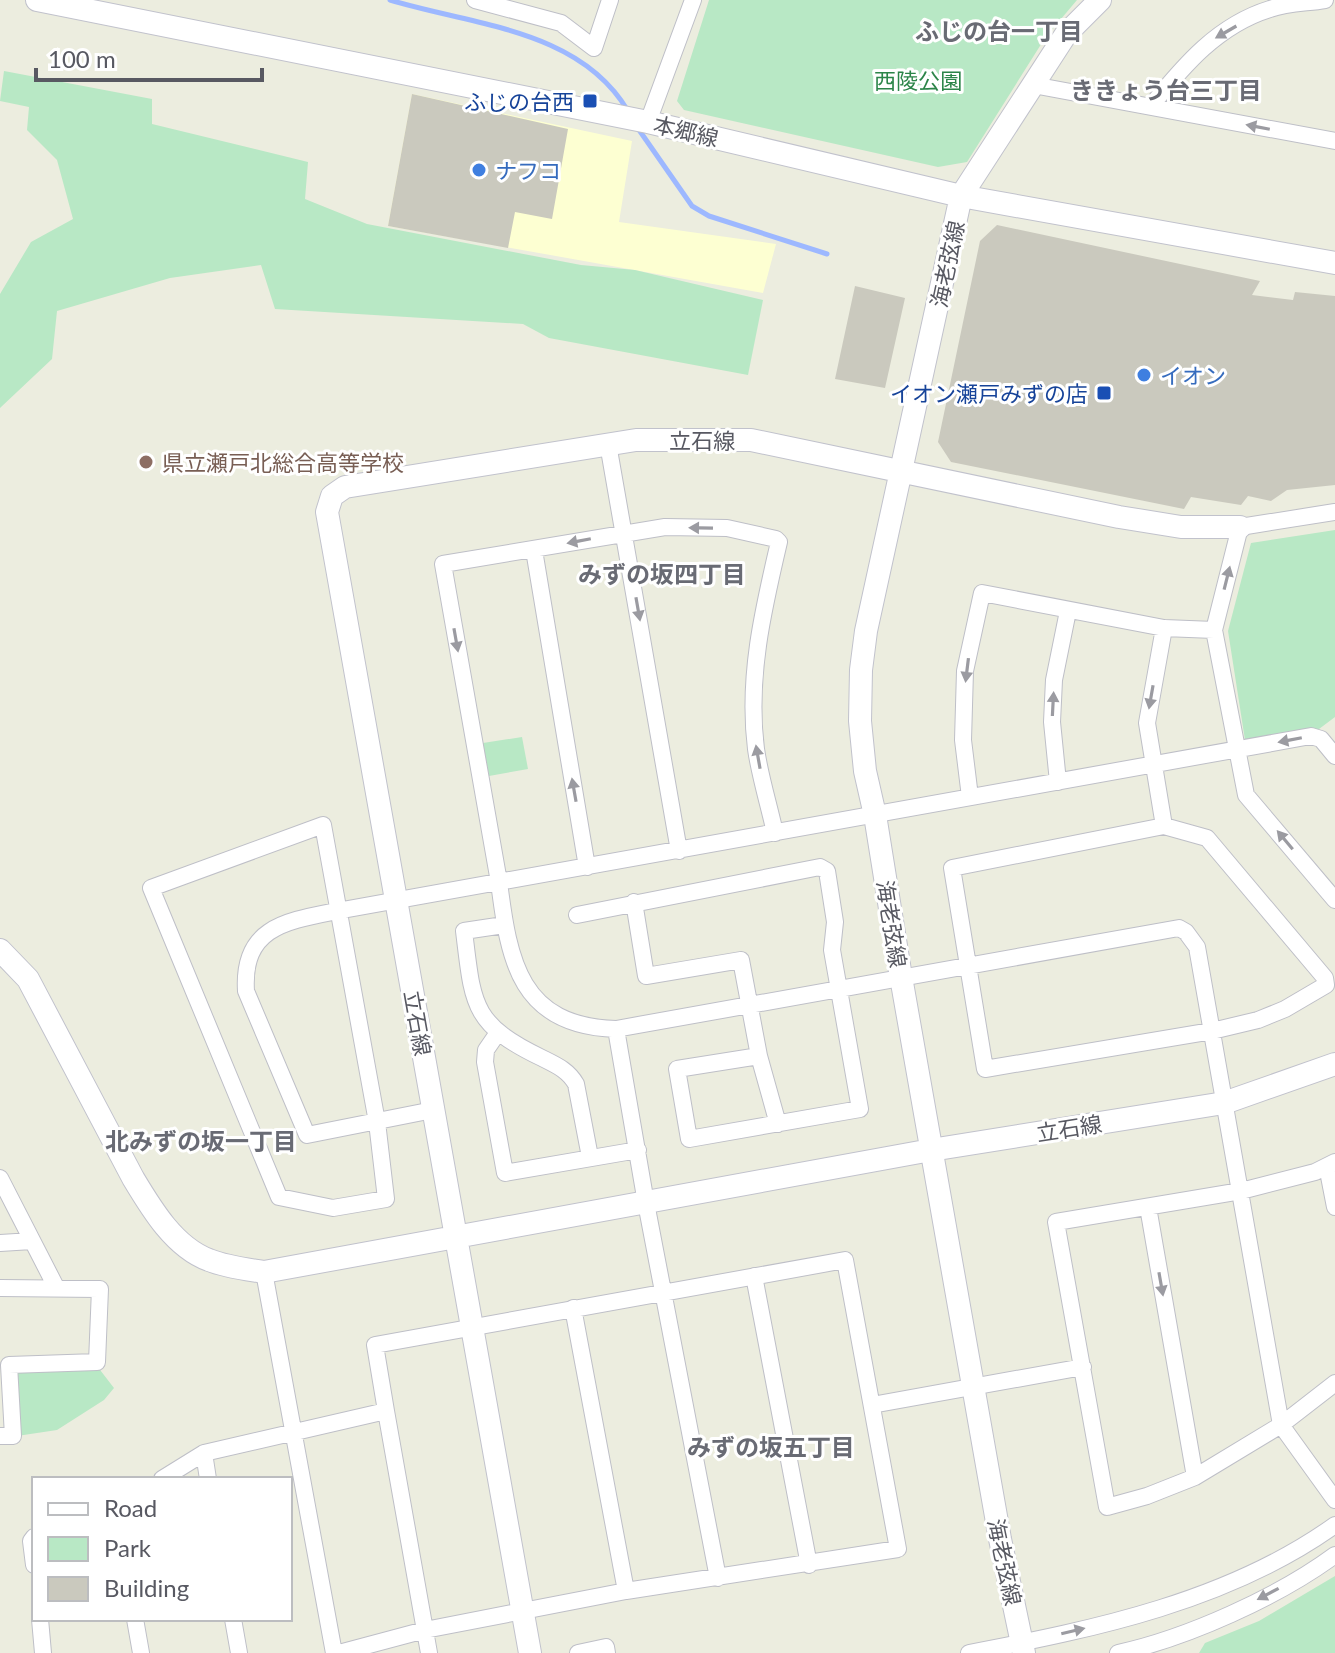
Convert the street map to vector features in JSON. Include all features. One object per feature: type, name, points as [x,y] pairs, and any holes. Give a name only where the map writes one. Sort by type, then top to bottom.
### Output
[{"type":"street","name":"本郷線","points":[[37,0],[637,120],[961,196],[1335,263]]},
{"type":"street","points":[[475,0],[561,23],[594,48],[610,0]]},
{"type":"street","points":[[637,120],[693,0]]},
{"type":"street","points":[[961,196],[1066,34],[1100,0]]},
{"type":"street","points":[[1151,106],[1186,62],[1209,42],[1272,8],[1325,0]]},
{"type":"street","points":[[1033,85],[1335,141]]},
{"type":"street","name":"海老弦線","points":[[961,196],[866,631],[860,721],[865,771],[931,1150],[1000,1539],[1023,1648]]},
{"type":"street","name":"立石線","points":[[1240,527],[1166,524],[901,473],[751,440],[658,440],[608,444],[345,487],[332,496],[327,512],[458,1237],[931,1150],[1224,1103],[1335,1064]]},
{"type":"street","points":[[608,444],[679,851]]},
{"type":"street","points":[[1335,512],[1240,527],[1214,630],[1246,795],[1335,900]]},
{"type":"street","points":[[775,833],[756,748],[754,692],[758,636],[779,542],[727,528],[665,527],[443,564],[504,925],[517,972],[541,1005],[567,1021],[593,1029],[616,1029],[1179,928],[1186,932],[1197,947],[1281,1425],[1335,1500]]},
{"type":"street","points":[[534,550],[587,867]]},
{"type":"street","points":[[970,797],[963,740],[965,671],[982,593],[1164,628],[1214,630]]},
{"type":"street","points":[[1058,782],[1052,722],[1054,680],[1068,611]]},
{"type":"street","points":[[1164,628],[1147,723],[1164,826]]},
{"type":"street","points":[[433,1110],[307,1135],[246,991],[245,973],[252,950],[267,932],[289,920],[1311,736],[1321,739],[1335,756]]},
{"type":"street","points":[[323,825],[337,911],[377,1122],[386,1199],[333,1208],[279,1197],[151,888],[323,825]]},
{"type":"street","points":[[1164,826],[1207,838],[1325,978],[1326,985],[1285,1009],[1258,1020],[1212,1031],[985,1069],[969,966],[952,868],[1164,826]]},
{"type":"street","points":[[577,915],[820,867],[827,871],[835,922],[832,950],[860,1109],[689,1139],[677,1069],[759,1056]]},
{"type":"street","points":[[634,902],[646,976],[736,954],[741,960],[759,1056],[778,1124]]},
{"type":"street","points":[[504,925],[464,931],[472,996],[497,1034],[572,1076],[590,1157]]},
{"type":"street","points":[[0,950],[28,979],[152,1209],[181,1242],[205,1259],[229,1267],[264,1272],[458,1237],[530,1653]]},
{"type":"street","points":[[616,1029],[718,1578]]},
{"type":"street","points":[[497,1034],[486,1050],[485,1062],[505,1173],[638,1150]]},
{"type":"street","points":[[1335,1207],[1331,1164],[1315,1172],[1241,1191],[1056,1222],[1107,1507],[1147,1496],[1195,1477],[1281,1425],[1335,1383]]},
{"type":"street","points":[[0,1178],[56,1287]]},
{"type":"street","points":[[1148,1207],[1195,1477]]},
{"type":"street","points":[[0,1243],[32,1241]]},
{"type":"street","points":[[264,1272],[336,1653],[425,1630],[626,1591],[898,1549],[845,1260],[375,1345],[386,1411],[425,1630],[429,1653]]},
{"type":"street","points":[[754,1276],[809,1565]]},
{"type":"street","points":[[0,1288],[100,1289],[97,1362],[9,1365],[13,1436],[0,1436]]},
{"type":"street","points":[[573,1308],[626,1591]]},
{"type":"street","points":[[872,1405],[1083,1367]]},
{"type":"street","points":[[165,1477],[204,1453],[386,1411]]},
{"type":"street","points":[[204,1453],[208,1477]]},
{"type":"street","points":[[969,1653],[1023,1648],[1134,1617],[1211,1589],[1306,1546],[1335,1525]]},
{"type":"street","points":[[1118,1653],[1210,1624],[1311,1571],[1335,1555]]},
{"type":"street","points":[[40,1621],[43,1653]]},
{"type":"street","points":[[135,1621],[141,1653]]},
{"type":"street","points":[[233,1621],[239,1653]]},
{"type":"street","points":[[578,1653],[606,1647],[607,1653]]},
{"type":"shaded area","points":[[412,94],[632,141],[619,222],[776,244],[763,293],[388,226]]},
{"type":"green space","name":"西陵公園","points":[[709,0],[1077,0],[1045,38],[967,162],[938,167],[684,110],[677,101]]},
{"type":"green space","points":[[4,71],[152,99],[152,124],[308,162],[305,199],[367,224],[581,265],[635,270],[763,300],[748,375],[549,338],[523,324],[275,309],[261,265],[170,278],[57,311],[52,359],[0,408],[0,294],[31,242],[73,219],[57,160],[27,130],[29,107],[0,101]]},
{"type":"green space","points":[[1335,530],[1335,717],[1319,729],[1245,740],[1228,631],[1251,543]]},
{"type":"green space","points":[[522,737],[528,769],[489,776],[483,743]]},
{"type":"green space","points":[[97,1366],[114,1388],[104,1400],[57,1430],[17,1436],[13,1369]]},
{"type":"green space","points":[[1335,1576],[1335,1653],[1199,1653],[1205,1643],[1259,1621]]},
{"type":"building","name":"ナフコ","points":[[412,94],[568,129],[552,219],[515,212],[508,248],[388,226]]},
{"type":"building","name":"イオン","points":[[997,225],[1260,281],[1252,295],[1293,300],[1295,292],[1335,296],[1335,485],[1287,490],[1271,501],[1248,496],[1241,505],[1191,497],[1184,509],[951,462],[938,442],[980,241]]},
{"type":"building","points":[[855,286],[905,298],[885,388],[835,379]]},
{"type":"waterway","points":[[390,0],[489,24],[553,46],[582,63],[607,84],[628,111]]},
{"type":"waterway","points":[[637,127],[692,206],[709,216],[827,254]]},
{"type":"place","name":"ふじの台西","points":[[590,101]]},
{"type":"place","name":"ナフコ","points":[[479,170]]},
{"type":"place","name":"イオン","points":[[1144,375]]},
{"type":"place","name":"イオン瀬戸みずの店","points":[[1104,393]]},
{"type":"place","name":"県立瀬戸北総合高等学校","points":[[146,462]]},
{"type":"district","name":"ふじの台一丁目","points":[[999,30]]},
{"type":"district","name":"ききょう台三丁目","points":[[1166,89]]},
{"type":"district","name":"みずの坂四丁目","points":[[662,573]]},
{"type":"district","name":"北みずの坂一丁目","points":[[201,1140]]},
{"type":"district","name":"みずの坂五丁目","points":[[771,1446]]}]
